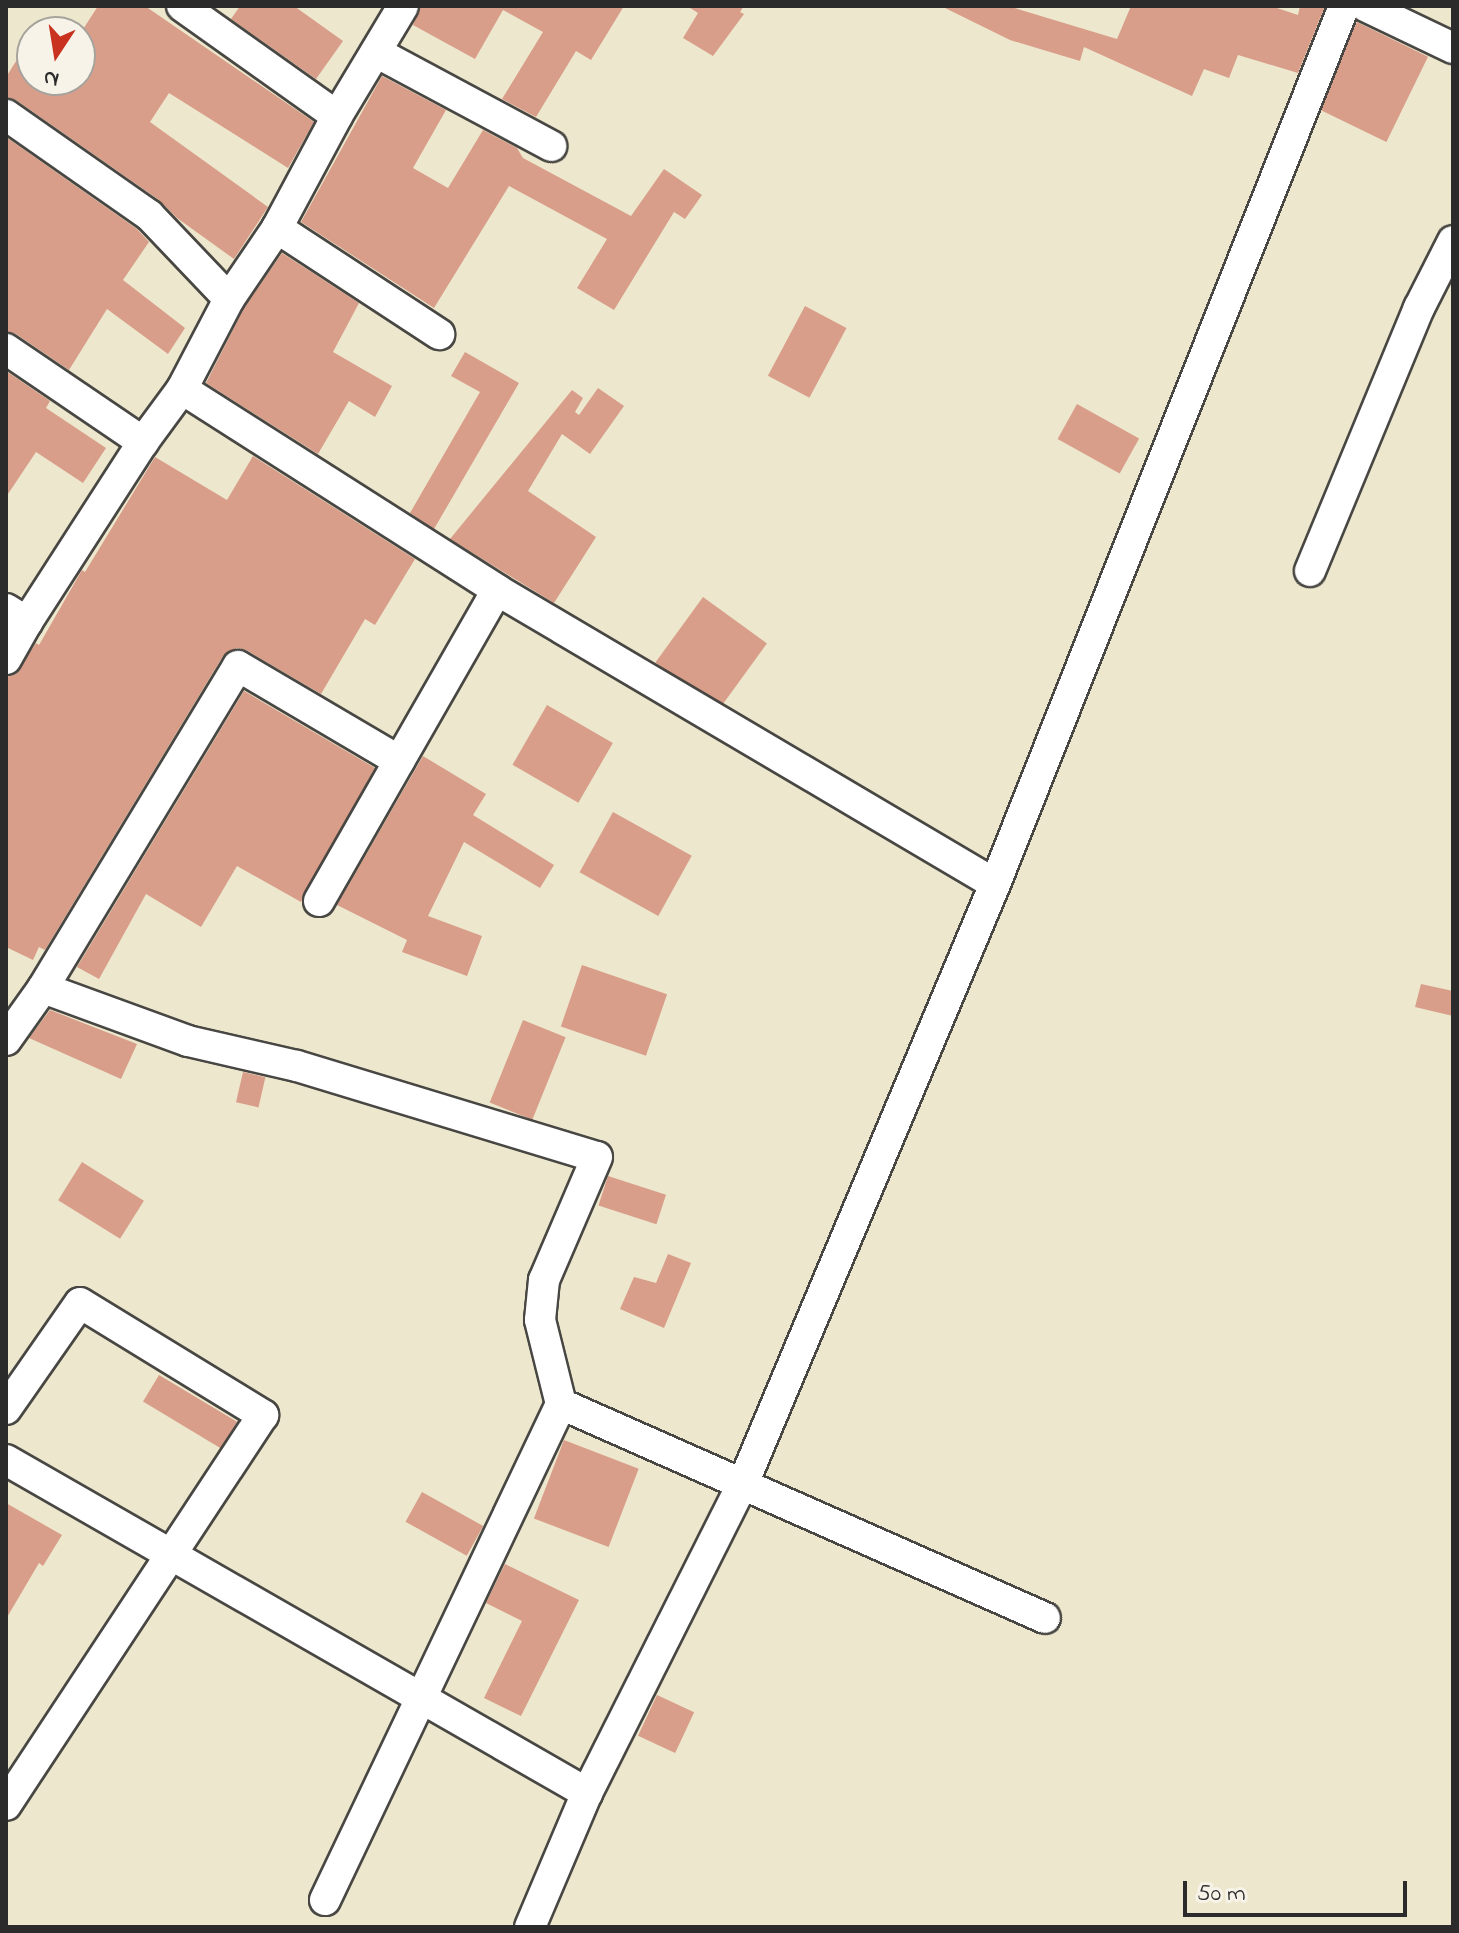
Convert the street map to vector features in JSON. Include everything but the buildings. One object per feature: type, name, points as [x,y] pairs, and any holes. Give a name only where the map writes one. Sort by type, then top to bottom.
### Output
[{"type":"street","points":[[182,6],[337,116]]},
{"type":"street","points":[[6,659],[16,616],[182,389],[229,299],[277,228],[337,116],[403,6]]},
{"type":"street","points":[[530,1927],[587,1793],[742,1484],[995,884],[1344,6]]},
{"type":"street","points":[[1365,6],[1453,48]]},
{"type":"street","points":[[376,52],[551,146]]},
{"type":"street","points":[[6,115],[149,215],[229,299]]},
{"type":"street","points":[[277,228],[439,334]]},
{"type":"street","points":[[1310,571],[1419,308],[1453,241]]},
{"type":"street","points":[[6,349],[143,442]]},
{"type":"street","points":[[182,389],[497,590],[995,884]]},
{"type":"street","points":[[319,901],[497,590]]},
{"type":"street","points":[[6,1040],[43,988],[238,666],[399,761]]},
{"type":"street","points":[[43,988],[188,1041],[297,1066],[597,1157],[544,1280],[540,1320],[561,1404],[325,1900]]},
{"type":"street","points":[[6,1409],[80,1303],[263,1415],[169,1553],[6,1805]]},
{"type":"street","points":[[561,1404],[1045,1618]]},
{"type":"street","points":[[6,1460],[587,1793]]}]
